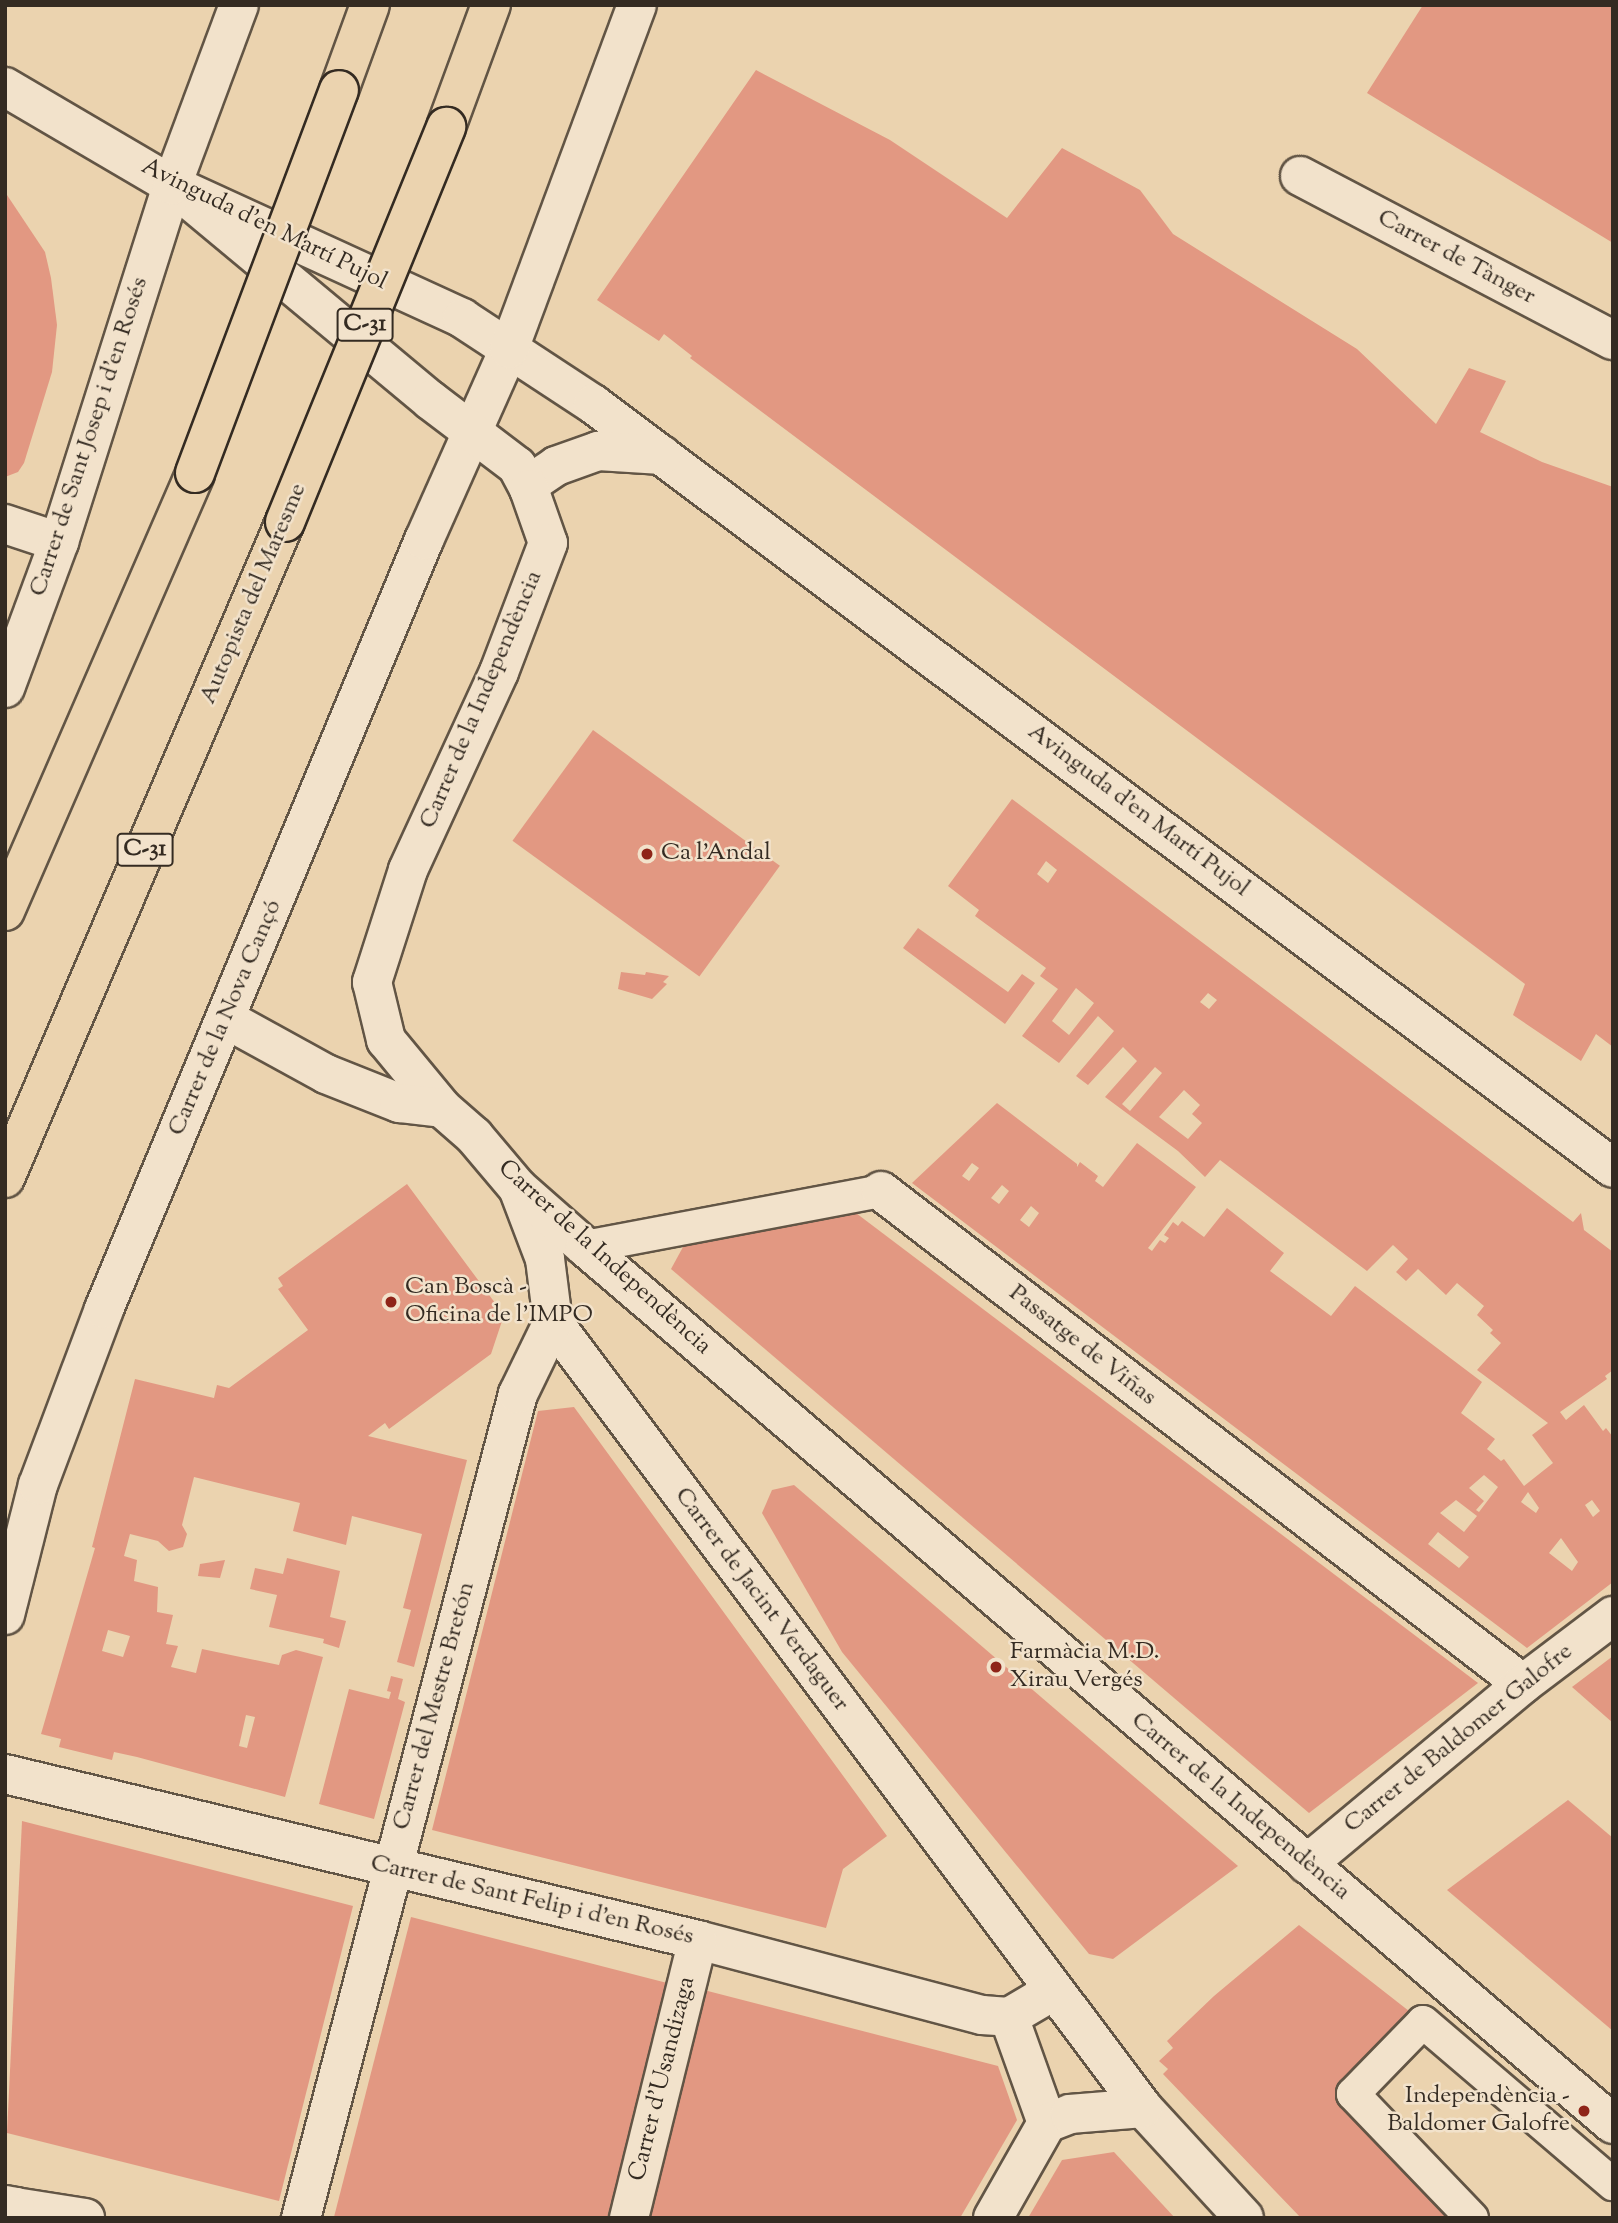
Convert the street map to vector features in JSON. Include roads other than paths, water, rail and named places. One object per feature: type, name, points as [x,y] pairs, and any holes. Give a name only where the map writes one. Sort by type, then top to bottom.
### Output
[{"type":"highway","points":[[5,911],[195,473],[370,5]]},
{"type":"highway","name":"Autopista del Maresme","points":[[5,1178],[285,522],[446,127],[491,5]]},
{"type":"street","name":"Carrer de Sant Josep i d'en Rosés","points":[[5,688],[59,542],[172,185],[239,5]]},
{"type":"street","name":"Carrer de la Nova Cançó","points":[[5,1615],[48,1460],[104,1310],[424,540],[509,349],[637,5]]},
{"type":"street","name":"Avinguda d'en Martí Pujol","points":[[5,87],[172,185],[462,318],[593,404],[1613,1168]]},
{"type":"street","name":"Carrer de Tànger","points":[[1300,176],[1613,340]]},
{"type":"street","name":"Carrer de la Independència","points":[[172,185],[430,400],[517,466],[529,489],[548,543],[499,672],[408,870],[372,982],[386,1040],[442,1108],[474,1136],[518,1188],[1613,2124]]},
{"type":"street","points":[[529,489],[531,483],[556,466],[598,452],[662,455]]},
{"type":"street","points":[[5,524],[59,542]]},
{"type":"street","points":[[226,1019],[326,1074],[399,1103],[442,1108]]},
{"type":"street","name":"Carrer de Jacint Verdaguer","points":[[518,1188],[545,1259],[553,1322],[1143,2108],[1244,2218]]},
{"type":"street","name":"Passatge de Viñas","points":[[585,1247],[881,1191],[1523,1684]]},
{"type":"street","name":"Carrer del Mestre Bretón","points":[[301,2218],[391,1867],[518,1394],[553,1322]]},
{"type":"street","name":"Carrer de Baldomer Galofre","points":[[1307,1864],[1523,1684],[1613,1616]]},
{"type":"street","name":"Carrer de Sant Felip i d'en Rosés","points":[[5,1773],[698,1940],[982,2015],[1009,2017]]},
{"type":"street","name":"Carrer d'Usandizaga","points":[[629,2218],[698,1940]]},
{"type":"street","points":[[1047,2123],[1009,2017],[1053,1991]]},
{"type":"street","points":[[1472,2218],[1353,2094],[1423,2022],[1613,2184]]},
{"type":"street","points":[[993,2218],[1047,2123],[1070,2114],[1143,2108]]},
{"type":"street","points":[[10,2210],[85,2218]]},
{"type":"place","name":"Ca l'Andal","points":[[647,854]]},
{"type":"place","name":"Can Boscà - Oficina de l'IMPO","points":[[391,1302]]},
{"type":"place","name":"Farmàcia M.D. Xirau Vergés","points":[[996,1667]]},
{"type":"place","name":"Independència - Baldomer Galofre","points":[[1584,2111]]}]
